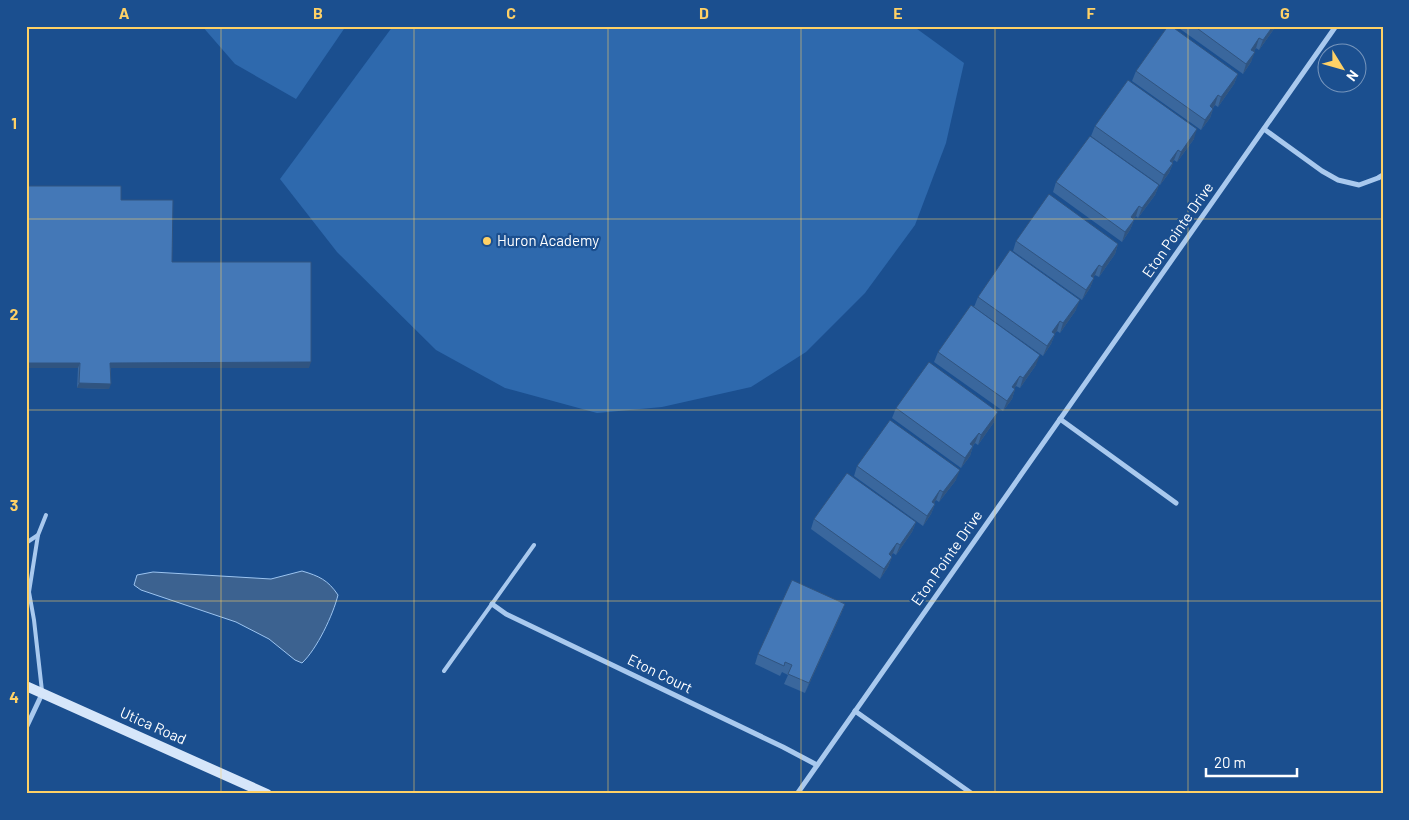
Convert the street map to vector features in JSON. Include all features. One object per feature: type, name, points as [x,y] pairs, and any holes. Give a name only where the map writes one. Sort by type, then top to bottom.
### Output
[{"type":"main road","name":"Utica Road","points":[[26,686],[267,794]]},
{"type":"street","name":"Eton Pointe Drive","points":[[797,794],[1336,26]]},
{"type":"street","points":[[1264,129],[1322,171],[1338,180],[1359,185],[1383,175]]},
{"type":"street","points":[[1060,419],[1176,503]]},
{"type":"street","name":"Eton Court","points":[[492,604],[506,614],[817,765]]},
{"type":"street","points":[[26,728],[42,694]]},
{"type":"street","points":[[855,711],[971,793]]},
{"type":"lane","points":[[42,694],[29,592],[38,535],[46,516]]},
{"type":"lane","points":[[26,543],[38,535]]},
{"type":"lane","points":[[444,671],[534,545]]},
{"type":"shaded area","points":[[202,26],[346,26],[296,99],[235,64]]},
{"type":"shaded area","points":[[393,26],[913,26],[964,63],[946,143],[915,225],[865,293],[806,352],[751,387],[662,407],[597,413],[505,388],[436,350],[337,252],[280,179]]},
{"type":"shaded area","points":[[302,571],[323,579],[338,595],[324,631],[308,657],[302,663],[295,660],[269,639],[236,622],[141,590],[134,585],[137,575],[153,572],[271,579]]},
{"type":"building","points":[[1168,26],[1171,26],[1238,74],[1221,97],[1218,95],[1210,106],[1213,109],[1205,120],[1136,71]]},
{"type":"building","points":[[1194,26],[1273,26],[1263,40],[1259,38],[1251,50],[1255,52],[1246,64]]},
{"type":"building","points":[[1128,80],[1197,129],[1181,152],[1178,150],[1170,161],[1173,163],[1164,175],[1095,126]]},
{"type":"building","points":[[1090,136],[1159,185],[1142,208],[1139,206],[1131,217],[1134,220],[1125,232],[1056,182]]},
{"type":"building","points":[[26,186],[121,186],[121,200],[173,200],[172,262],[311,262],[311,362],[110,363],[111,384],[79,383],[80,363],[26,363]]},
{"type":"building","points":[[1049,194],[1118,244],[1102,267],[1099,265],[1091,276],[1094,278],[1086,290],[1016,241]]},
{"type":"building","points":[[1010,250],[1080,300],[1063,323],[1060,321],[1052,332],[1055,334],[1047,346],[978,297]]},
{"type":"building","points":[[971,305],[1040,355],[1023,378],[1020,376],[1012,387],[1015,389],[1007,401],[938,352]]},
{"type":"building","points":[[929,362],[998,412],[981,435],[979,433],[970,444],[973,446],[965,458],[896,408]]},
{"type":"building","points":[[890,420],[960,470],[943,492],[940,490],[932,502],[935,504],[927,516],[857,466]]},
{"type":"building","points":[[847,473],[916,522],[900,545],[897,543],[889,554],[892,557],[884,569],[814,519]]},
{"type":"building","points":[[792,580],[845,604],[809,683],[788,674],[792,665],[785,662],[784,666],[758,654]]},
{"type":"place","name":"Huron Academy","points":[[487,241]]}]
